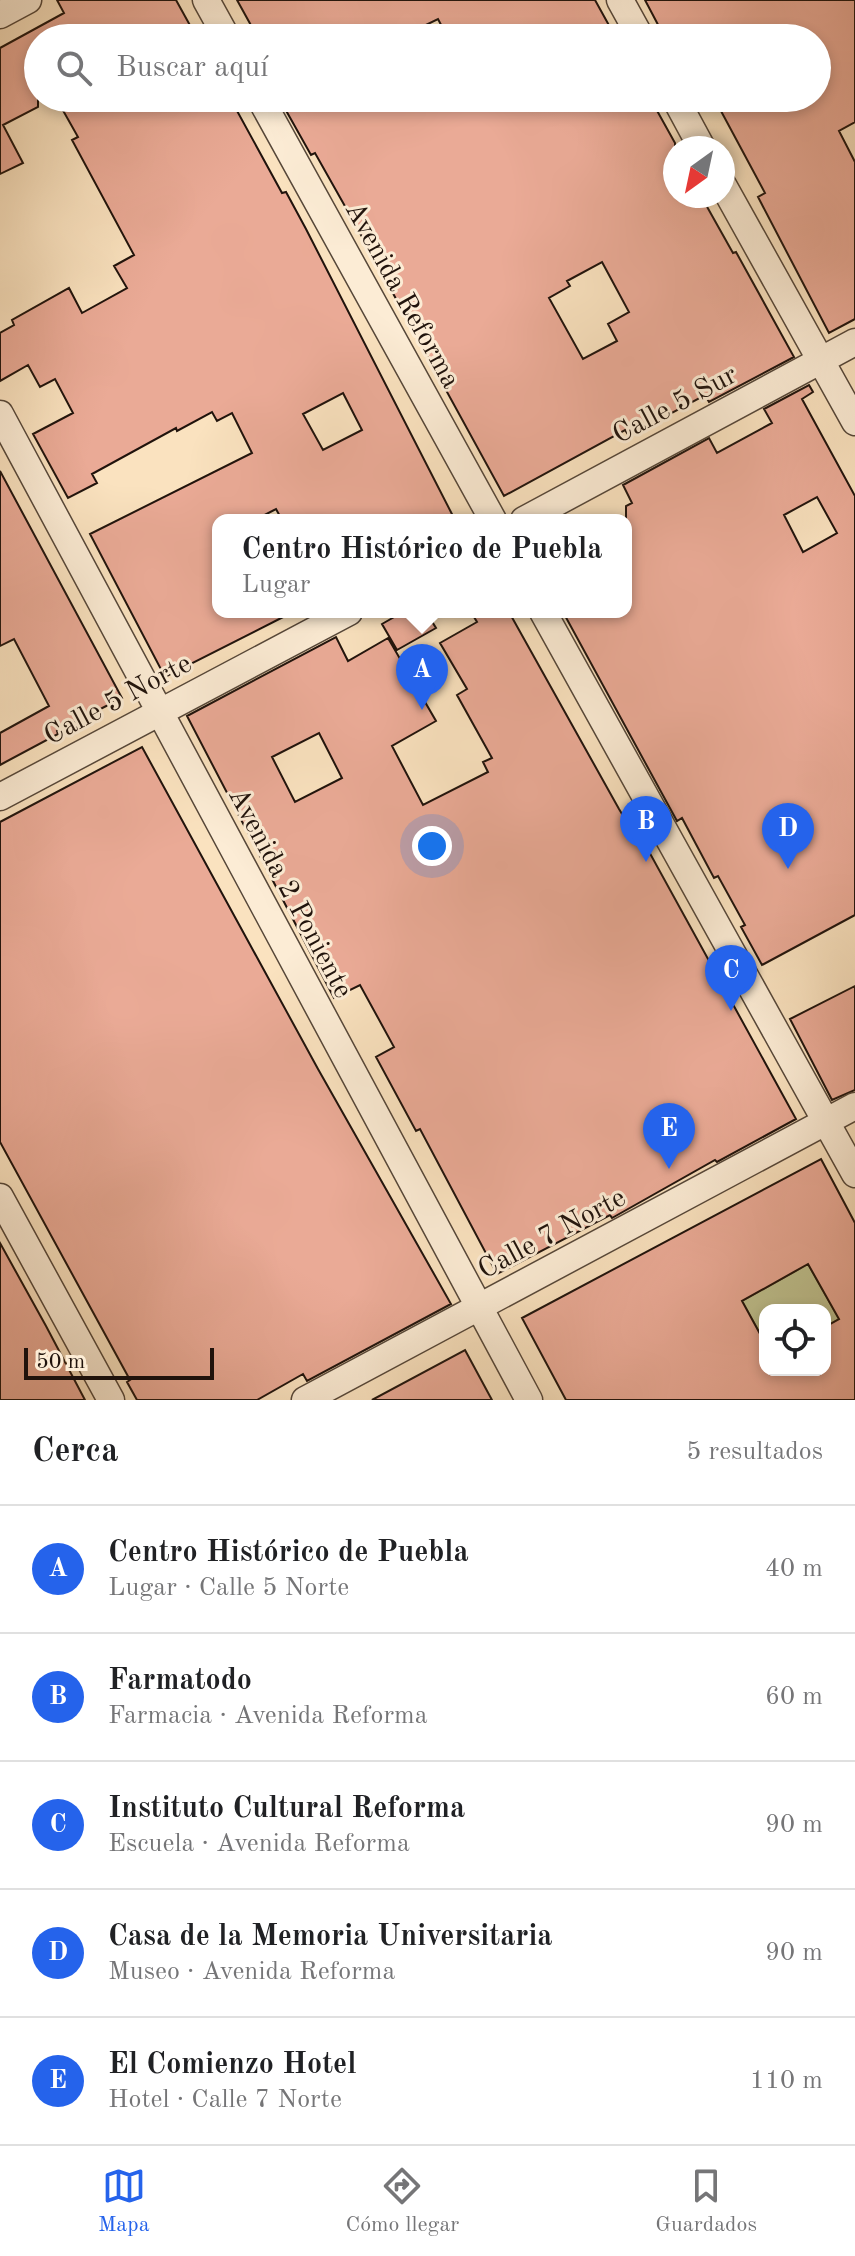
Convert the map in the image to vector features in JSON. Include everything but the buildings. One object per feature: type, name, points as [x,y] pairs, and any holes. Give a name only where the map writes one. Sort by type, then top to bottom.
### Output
[{"type":"street","points":[[0,15],[28,0]]},
{"type":"street","points":[[206,0],[219,24]]},
{"type":"street","points":[[620,0],[633,24]]},
{"type":"street","name":"Avenida Reforma","points":[[268,112],[490,514]]},
{"type":"street","points":[[683,112],[696,136]]},
{"type":"street","points":[[735,207],[855,422]]},
{"type":"street","name":"Calle 5 Sur","points":[[535,514],[855,342]]},
{"type":"street","name":"Avenida 2 Poniente","points":[[0,414],[529,1400]]},
{"type":"street","name":"Calle 5 Norte","points":[[0,797],[338,618]]},
{"type":"street","points":[[546,618],[855,1174]]},
{"type":"street","name":"Calle 7 Norte","points":[[305,1400],[855,1106]]},
{"type":"street","points":[[0,1197],[111,1400]]},
{"type":"green space","points":[[808,1264],[831,1304],[759,1304],[759,1332],[742,1301]]},
{"type":"green space","points":[[831,1305],[839,1319],[831,1324]]},
{"type":"place","name":"Centro Histórico de Puebla","points":[[422,710]]},
{"type":"place","name":"Farmatodo","points":[[646,862]]},
{"type":"place","name":"Casa de la Memoria Universitaria","points":[[788,869]]},
{"type":"place","name":"Instituto Cultural Reforma","points":[[731,1011]]},
{"type":"place","name":"El Comienzo Hotel","points":[[669,1169]]}]
